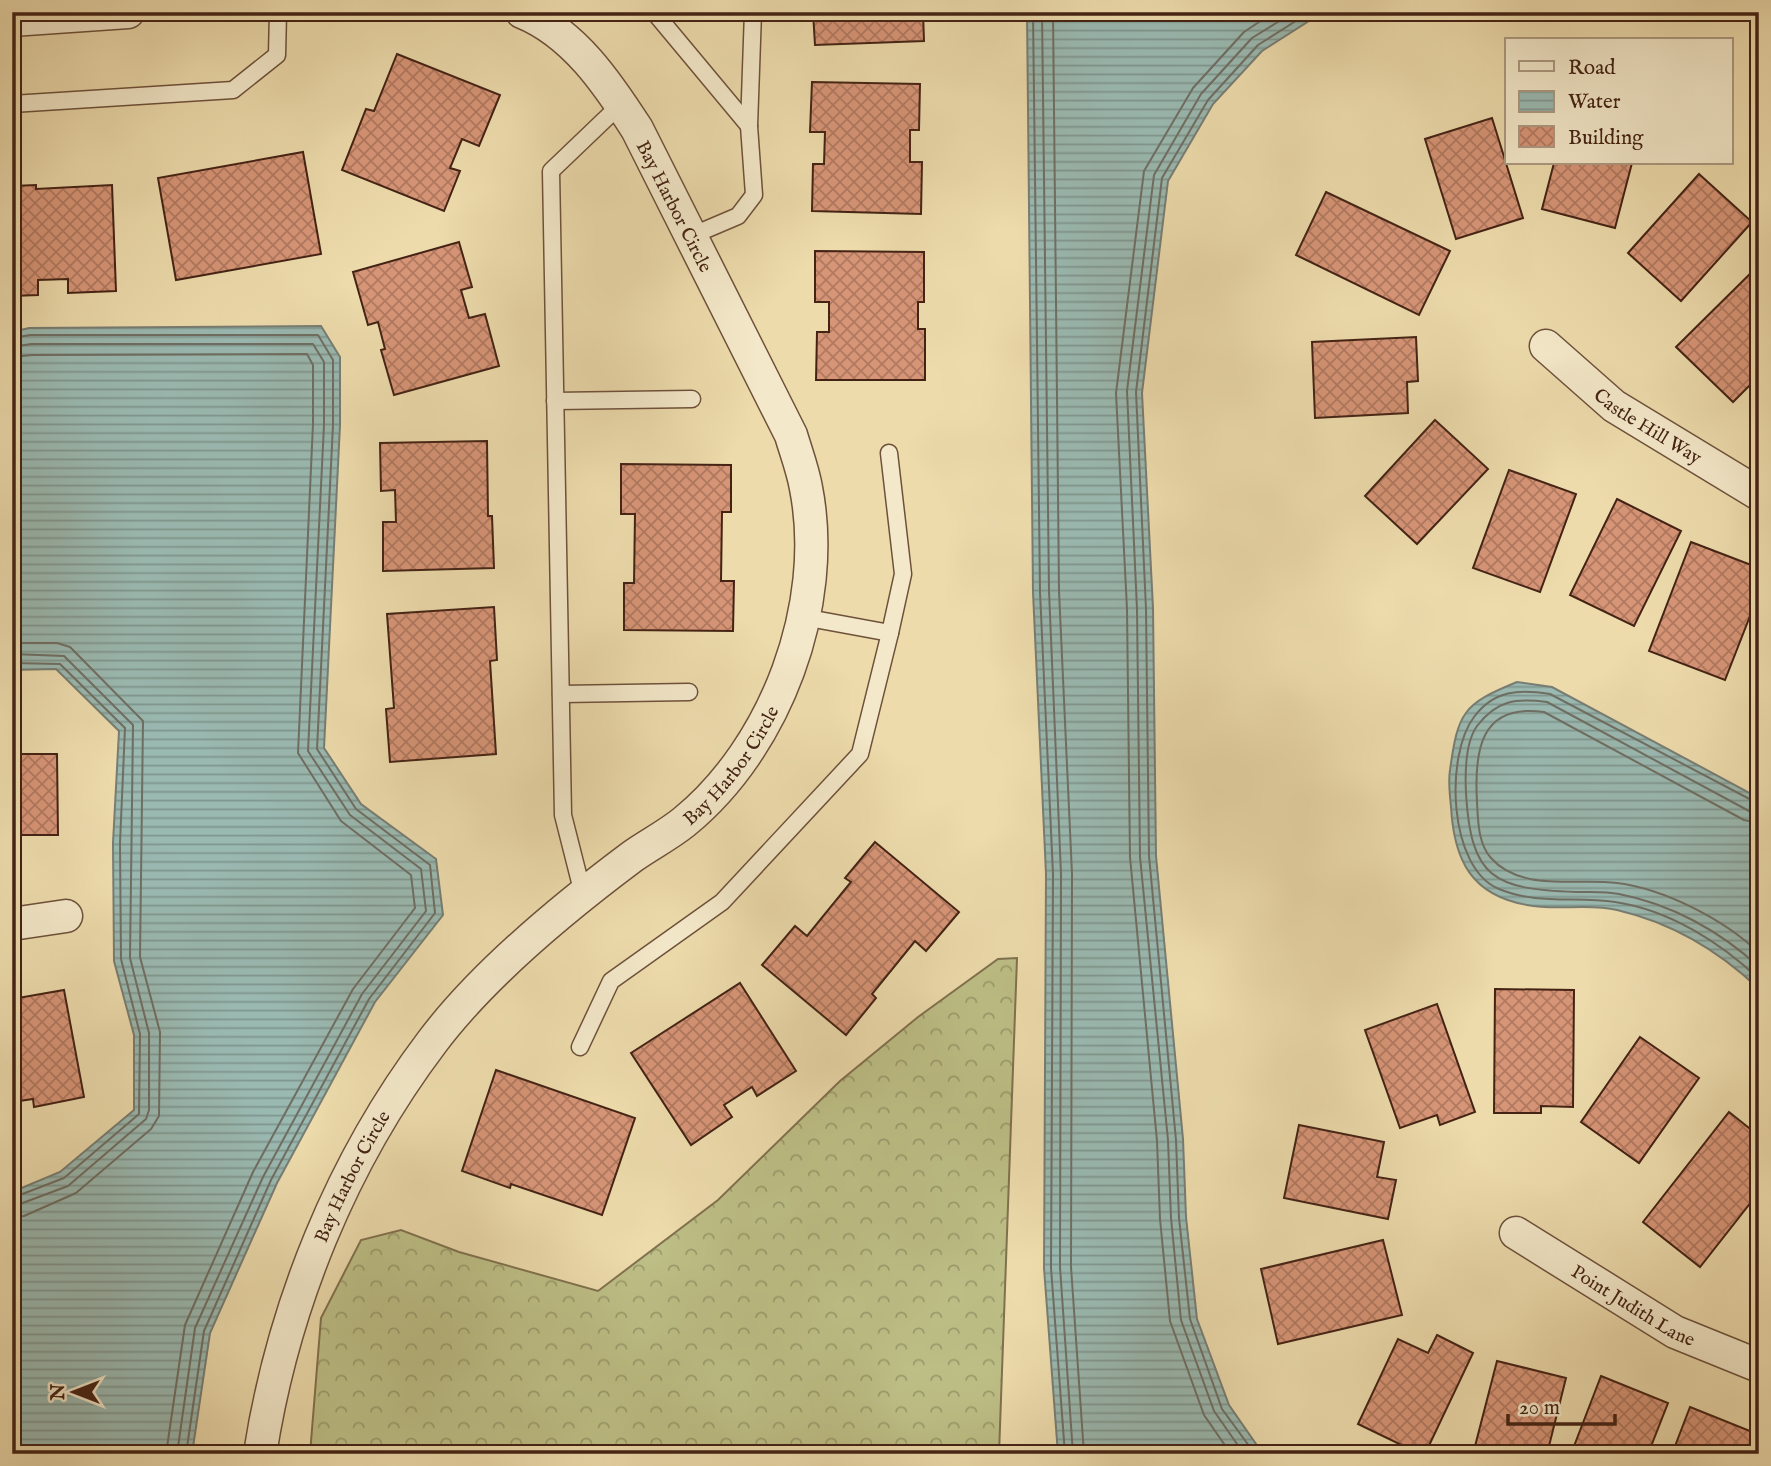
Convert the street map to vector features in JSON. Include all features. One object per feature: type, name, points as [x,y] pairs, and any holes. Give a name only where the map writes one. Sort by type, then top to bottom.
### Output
[{"type":"street","points":[[12,20],[128,12]]},
{"type":"street","name":"Bay Harbor Circle","points":[[260,1454],[280,1356],[306,1274],[339,1194],[385,1114],[433,1040],[498,971],[583,894],[684,822],[727,778],[765,726],[790,670],[803,617],[811,555],[807,489],[791,435],[621,104],[607,83],[571,44],[523,12]]},
{"type":"street","name":"Castle Hill Way","points":[[1546,345],[1614,407],[1759,494]]},
{"type":"street","points":[[12,924],[66,916]]},
{"type":"street","name":"Point Judith Lane","points":[[1516,1233],[1675,1332],[1759,1366]]},
{"type":"lane","points":[[12,104],[233,90],[277,55],[278,12]]},
{"type":"lane","points":[[654,12],[748,126]]},
{"type":"lane","points":[[691,236],[738,216],[754,195],[748,126],[753,12]]},
{"type":"lane","points":[[583,894],[563,815],[551,171],[621,104]]},
{"type":"lane","points":[[555,401],[692,399]]},
{"type":"lane","points":[[580,1047],[611,981],[722,902],[860,754],[903,574],[889,453]]},
{"type":"lane","points":[[803,617],[890,633]]},
{"type":"lane","points":[[561,694],[689,692]]},
{"type":"green space","points":[[1017,958],[999,1454],[310,1454],[321,1318],[361,1240],[401,1230],[459,1252],[598,1291],[718,1200],[840,1081],[918,1017],[998,959]]},
{"type":"water","points":[[1027,12],[1323,12],[1262,51],[1213,104],[1168,181],[1142,393],[1153,608],[1156,856],[1197,1319],[1229,1405],[1263,1454],[1058,1454],[1044,1268],[1046,874],[1033,592]]},
{"type":"water","points":[[321,326],[340,357],[340,425],[324,748],[361,804],[436,859],[443,915],[375,1002],[277,1183],[210,1333],[192,1454],[12,1454],[12,1192],[60,1172],[134,1110],[134,1035],[114,961],[113,843],[119,731],[56,669],[12,670],[12,332],[29,328]]},
{"type":"water","points":[[1517,682],[1552,687],[1759,798],[1759,989],[1711,950],[1657,922],[1606,908],[1538,907],[1508,900],[1479,884],[1469,872],[1456,843],[1450,798],[1449,775],[1456,735],[1460,722],[1474,704]]},
{"type":"building","points":[[813,12],[923,12],[924,41],[815,45]]},
{"type":"building","points":[[397,54],[500,95],[479,146],[462,139],[450,168],[460,171],[444,211],[342,170],[366,109],[374,111]]},
{"type":"building","points":[[812,82],[920,84],[919,130],[910,130],[910,162],[922,162],[921,214],[812,211],[813,164],[824,164],[825,132],[810,132]]},
{"type":"building","points":[[1492,118],[1523,218],[1456,239],[1425,139]]},
{"type":"building","points":[[303,152],[321,254],[176,280],[158,178]]},
{"type":"building","points":[[1554,164],[1632,164],[1615,228],[1542,209]]},
{"type":"building","points":[[1699,174],[1752,222],[1681,301],[1628,253]]},
{"type":"building","points":[[36,185],[36,189],[112,185],[116,291],[68,293],[68,279],[38,280],[38,295],[12,296],[12,186]]},
{"type":"building","points":[[1326,192],[1450,251],[1419,315],[1296,255]]},
{"type":"building","points":[[459,242],[472,287],[461,290],[469,318],[485,314],[499,366],[394,395],[381,350],[385,349],[378,322],[368,325],[353,272]]},
{"type":"building","points":[[815,251],[924,252],[924,302],[918,302],[918,329],[925,329],[925,380],[816,380],[817,332],[829,332],[829,302],[815,302]]},
{"type":"building","points":[[1759,265],[1759,376],[1733,402],[1676,347]]},
{"type":"building","points":[[1416,337],[1418,381],[1407,382],[1408,413],[1315,418],[1312,342]]},
{"type":"building","points":[[1435,420],[1488,469],[1417,544],[1365,496]]},
{"type":"building","points":[[487,441],[488,516],[492,516],[494,568],[383,571],[383,522],[396,522],[395,490],[381,491],[380,443]]},
{"type":"building","points":[[621,464],[731,465],[731,512],[722,512],[721,581],[734,581],[733,631],[624,630],[624,583],[634,583],[635,514],[621,514]]},
{"type":"building","points":[[1509,470],[1576,494],[1540,592],[1473,568]]},
{"type":"building","points":[[1617,499],[1681,531],[1634,626],[1570,595]]},
{"type":"building","points":[[1691,542],[1759,568],[1759,593],[1725,680],[1649,651]]},
{"type":"building","points":[[494,607],[497,660],[490,661],[496,754],[390,762],[386,709],[394,708],[387,614]]},
{"type":"building","points":[[12,754],[57,754],[58,835],[12,835]]},
{"type":"building","points":[[875,842],[959,912],[926,951],[915,941],[872,994],[876,998],[846,1035],[762,965],[795,926],[807,936],[851,882],[845,878]]},
{"type":"building","points":[[740,983],[796,1071],[757,1096],[752,1087],[724,1105],[732,1117],[691,1145],[631,1053]]},
{"type":"building","points":[[1495,989],[1574,990],[1573,1107],[1541,1106],[1541,1113],[1494,1113]]},
{"type":"building","points":[[64,990],[84,1097],[34,1107],[33,1099],[12,1102],[12,999]]},
{"type":"building","points":[[1437,1004],[1475,1112],[1440,1125],[1437,1115],[1400,1128],[1365,1030]]},
{"type":"building","points":[[1640,1037],[1699,1078],[1639,1163],[1581,1122]]},
{"type":"building","points":[[496,1070],[635,1118],[602,1215],[511,1184],[510,1188],[462,1171]]},
{"type":"building","points":[[1729,1112],[1759,1136],[1759,1192],[1700,1267],[1643,1222]]},
{"type":"building","points":[[1299,1125],[1384,1142],[1377,1177],[1396,1180],[1388,1219],[1284,1198]]},
{"type":"building","points":[[1383,1240],[1402,1315],[1278,1344],[1261,1269]]},
{"type":"building","points":[[1437,1335],[1473,1353],[1425,1454],[1420,1454],[1358,1424],[1398,1339],[1428,1353]]},
{"type":"building","points":[[1497,1361],[1566,1378],[1547,1454],[1473,1454]]},
{"type":"building","points":[[1601,1376],[1668,1403],[1648,1454],[1571,1454]]},
{"type":"building","points":[[1690,1407],[1755,1433],[1746,1454],[1672,1454]]}]
